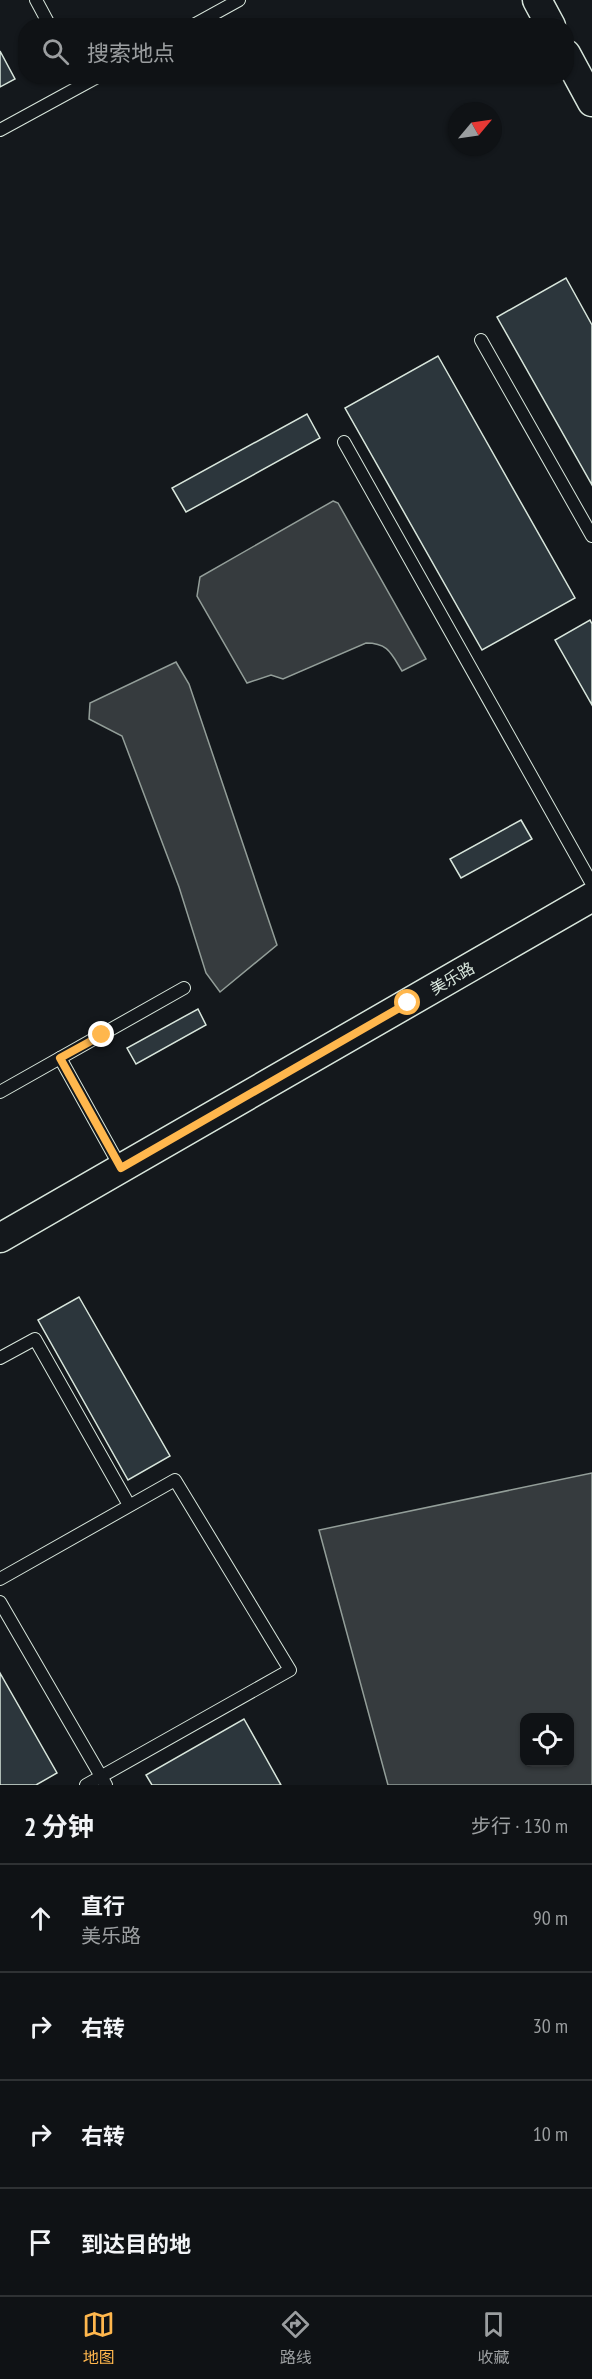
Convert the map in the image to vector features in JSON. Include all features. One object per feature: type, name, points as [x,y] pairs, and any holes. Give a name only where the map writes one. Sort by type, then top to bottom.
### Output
[{"type":"street","points":[[537,0],[547,18]]},
{"type":"street","points":[[574,67],[592,102]]},
{"type":"street","name":"美乐路","points":[[0,1238],[592,897]]},
{"type":"lane","points":[[36,0],[46,18]]},
{"type":"lane","points":[[206,18],[239,0]]},
{"type":"lane","points":[[0,130],[75,84]]},
{"type":"lane","points":[[481,340],[592,536]]},
{"type":"lane","points":[[344,442],[592,884]]},
{"type":"lane","points":[[0,1092],[184,988]]},
{"type":"lane","points":[[60,1058],[121,1168]]},
{"type":"lane","points":[[0,1358],[35,1339],[129,1505]]},
{"type":"lane","points":[[0,1579],[175,1480],[290,1670],[104,1781],[86,1785]]},
{"type":"lane","points":[[0,1602],[104,1781]]},
{"type":"shaded area","points":[[333,501],[338,503],[426,659],[402,671],[388,650],[373,643],[366,643],[283,679],[271,675],[247,683],[197,596],[200,577]]},
{"type":"shaded area","points":[[176,662],[189,684],[277,945],[220,992],[206,973],[179,887],[122,736],[89,719],[90,703]]},
{"type":"shaded area","points":[[592,1473],[592,1785],[388,1785],[319,1530]]},
{"type":"building","points":[[0,51],[15,79],[0,87]]},
{"type":"building","points":[[566,278],[592,325],[592,485],[497,317]]},
{"type":"building","points":[[438,356],[575,598],[482,650],[345,408]]},
{"type":"building","points":[[307,414],[320,438],[186,512],[172,488]]},
{"type":"building","points":[[590,620],[592,624],[592,705],[555,640]]},
{"type":"building","points":[[521,820],[532,839],[461,878],[450,859]]},
{"type":"building","points":[[198,1009],[206,1025],[136,1064],[127,1048]]},
{"type":"building","points":[[79,1297],[170,1456],[128,1480],[38,1320]]},
{"type":"building","points":[[0,1673],[57,1773],[36,1785],[0,1785]]},
{"type":"building","points":[[244,1719],[281,1785],[152,1785],[146,1775]]},
{"type":"route","points":[[102,1035],[60,1058],[121,1168],[408,1003]]}]
